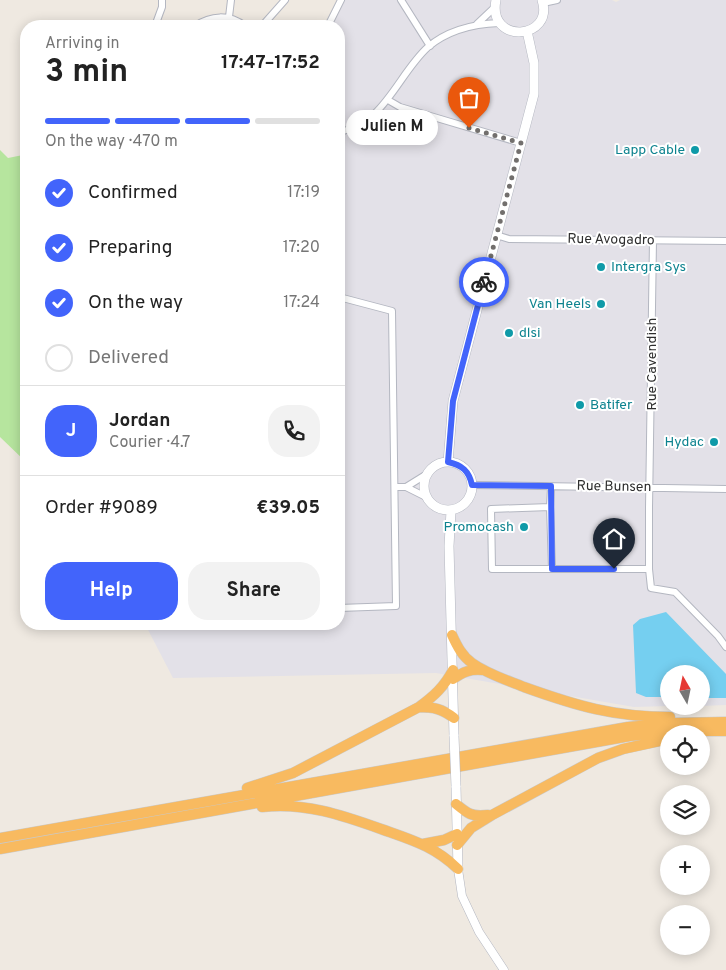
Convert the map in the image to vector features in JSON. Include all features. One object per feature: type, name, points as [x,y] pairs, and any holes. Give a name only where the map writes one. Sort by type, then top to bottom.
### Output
[{"type":"highway","points":[[452,635],[464,656],[483,670],[567,702],[604,712],[641,717],[705,717],[726,722]]},
{"type":"highway","points":[[163,810],[203,798],[257,786],[293,774],[419,707],[438,693],[453,675],[472,669],[483,670]]},
{"type":"highway","points":[[419,707],[431,707],[442,710],[454,718]]},
{"type":"highway","points":[[0,838],[628,727],[673,722],[726,722]]},
{"type":"highway","points":[[0,849],[630,736],[674,732],[726,732]]},
{"type":"highway","points":[[710,735],[726,732]]},
{"type":"highway","points":[[457,845],[472,828],[492,815],[598,758],[631,747],[660,741]]},
{"type":"highway","points":[[456,804],[466,813],[478,816],[492,815]]},
{"type":"highway","points":[[209,810],[235,810],[275,806],[307,807],[339,814],[423,844],[444,856],[458,869]]},
{"type":"highway","points":[[423,844],[444,840],[457,834]]},
{"type":"main road","points":[[496,4],[496,15],[500,23],[512,32],[527,31],[534,28],[542,17],[542,1]]},
{"type":"main road","points":[[448,462],[453,401],[534,94],[534,63],[527,31]]},
{"type":"main road","points":[[448,462],[458,464],[466,469],[471,477],[472,485],[471,494],[466,502],[461,507],[451,511],[440,509],[430,503],[424,488],[430,469],[440,463],[448,462]]},
{"type":"main road","points":[[451,511],[449,546],[458,869]]},
{"type":"street","points":[[157,20],[162,7],[162,0]]},
{"type":"street","points":[[229,17],[231,0]]},
{"type":"street","points":[[267,20],[285,0]]},
{"type":"street","points":[[331,20],[341,0]]},
{"type":"street","points":[[401,0],[430,46]]},
{"type":"street","points":[[542,1],[557,0]]},
{"type":"street","points":[[477,24],[496,4]]},
{"type":"street","points":[[205,20],[229,17],[234,20]]},
{"type":"street","points":[[345,131],[369,118],[388,100],[416,59],[446,34],[477,24],[500,23]]},
{"type":"street","points":[[388,100],[400,108],[521,143]]},
{"type":"street","name":"Rue Avogadro","points":[[496,235],[509,239],[726,241]]},
{"type":"street","name":"Rue Cavendish","points":[[649,569],[653,240]]},
{"type":"street","points":[[345,299],[392,311],[396,606],[345,608]]},
{"type":"street","points":[[406,487],[427,474]]},
{"type":"street","name":"Rue Bunsen","points":[[472,485],[726,489]]},
{"type":"street","points":[[551,486],[552,569]]},
{"type":"street","points":[[395,487],[406,487],[426,497]]},
{"type":"street","points":[[550,507],[490,509],[492,569],[649,569],[651,588],[675,592],[718,636],[726,647]]},
{"type":"street","points":[[458,869],[462,896],[479,932],[504,970]]},
{"type":"shaded area","points":[[342,0],[612,0],[616,2],[620,0],[726,0],[726,705],[710,706],[710,665],[660,665],[660,706],[634,707],[436,673],[173,678],[148,630],[345,630],[345,20],[331,20]]},
{"type":"green space","points":[[0,150],[8,158],[20,156],[20,456],[0,437]]},
{"type":"water","points":[[666,612],[726,674],[726,698],[710,698],[710,665],[660,665],[660,697],[646,697],[636,693],[633,625],[640,619]]},
{"type":"way so far","points":[[469,128],[521,143],[484,282]]},
{"type":"place","name":"Julien M","points":[[469,128]]},
{"type":"place","name":"Lapp Cable","points":[[695,150]]},
{"type":"place","name":"Intergra Sys","points":[[601,267]]},
{"type":"place","name":"Van Heels","points":[[601,304]]},
{"type":"place","name":"dlsi","points":[[509,333]]},
{"type":"place","name":"Batifer","points":[[580,405]]},
{"type":"place","name":"Hydac","points":[[714,442]]},
{"type":"place","name":"Promocash","points":[[524,527]]},
{"type":"route","points":[[484,282],[453,401],[448,462],[458,464],[466,469],[471,477],[472,485],[551,486],[552,569],[614,569]]}]
